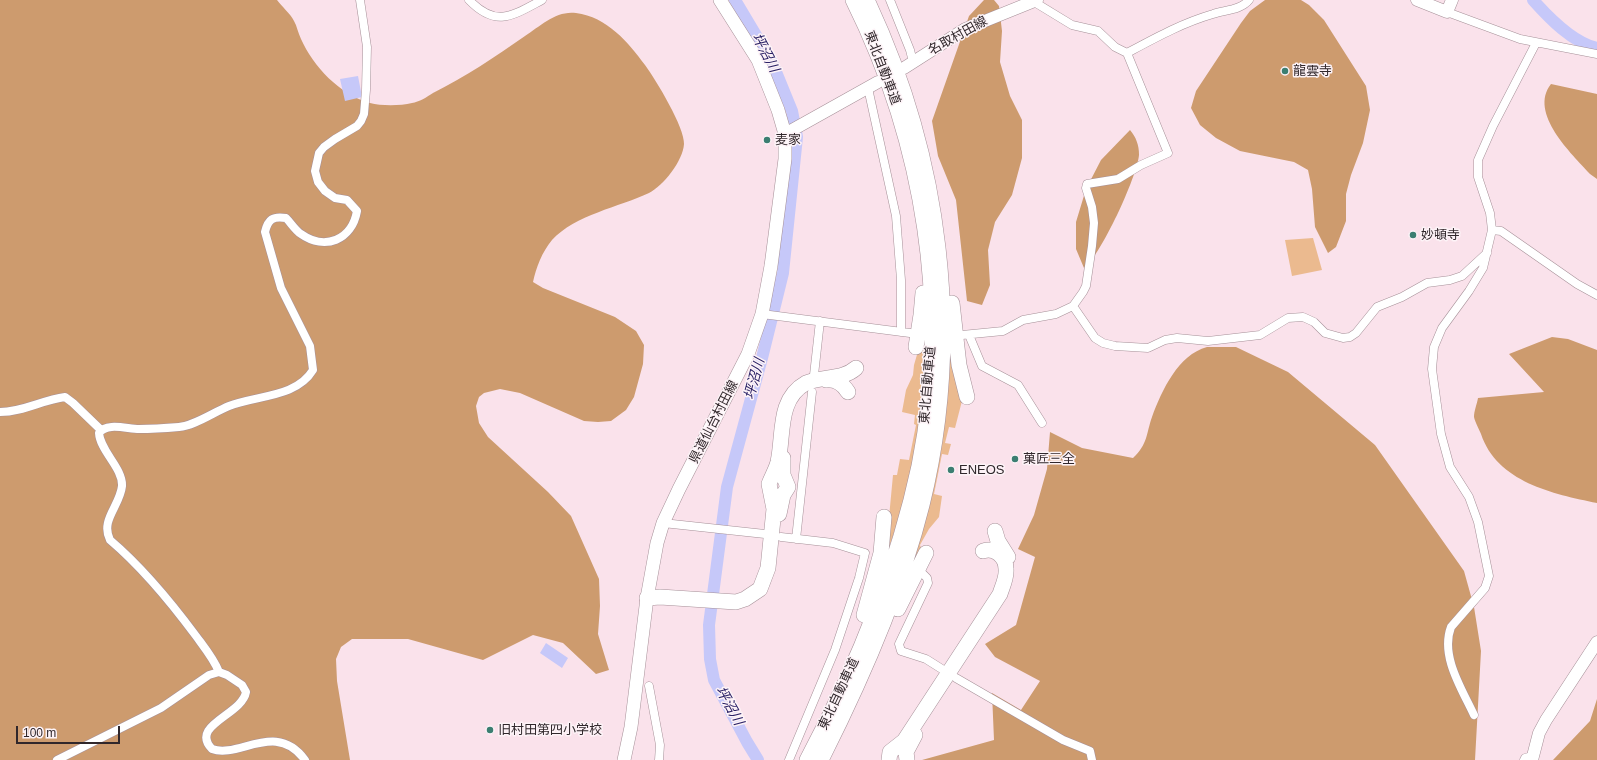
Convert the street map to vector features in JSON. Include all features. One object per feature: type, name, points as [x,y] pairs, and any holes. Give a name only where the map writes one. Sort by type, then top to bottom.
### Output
[{"type":"highway","name":"東北自動車道","points":[[821,760],[882,627],[902,572],[922,505],[936,428],[944,352],[942,277],[934,209],[913,144],[880,59],[853,0]]},
{"type":"highway","name":"東北自動車道","points":[[806,760],[850,674],[888,577],[910,503],[921,450],[929,390],[932,315],[923,213],[913,144],[901,81],[867,0]]},
{"type":"highway","points":[[913,144],[909,172],[916,211],[922,260],[921,315],[913,340]]},
{"type":"highway","points":[[913,144],[930,172],[940,215],[952,294],[959,365],[967,397]]},
{"type":"highway","points":[[727,605],[745,599],[754,594],[763,583],[768,568],[774,509],[769,484],[775,474],[783,417],[792,394],[799,387],[808,382],[821,378],[841,375],[856,368]]},
{"type":"highway","points":[[647,598],[660,597],[701,604],[727,605],[746,604],[754,600],[762,593],[768,584],[772,569],[780,503],[788,488],[783,470],[786,425],[796,397],[807,387],[830,380],[844,386],[848,392]]},
{"type":"highway","points":[[806,760],[842,675],[860,627],[881,553],[884,518]]},
{"type":"highway","points":[[907,760],[906,752],[912,738],[997,606],[1009,581],[1012,571],[1010,562],[998,541],[995,531]]},
{"type":"highway","points":[[889,760],[890,752],[904,741],[1000,594],[1006,575],[1006,564],[994,550],[989,549],[983,551]]},
{"type":"highway","points":[[827,760],[926,553]]},
{"type":"main road","name":"県道仙台村田線","points":[[624,760],[632,720],[647,598],[657,543],[663,523],[748,354],[764,315],[785,159],[786,134],[758,60],[720,0]]},
{"type":"main road","name":"名取村田線","points":[[908,65],[965,29],[1034,0]]},
{"type":"main road","points":[[1417,0],[1447,12],[1452,0]]},
{"type":"main road","points":[[786,134],[873,85]]},
{"type":"main road","points":[[1530,759],[1539,733],[1546,720],[1597,642]]},
{"type":"street","points":[[101,430],[110,427],[140,429],[187,426],[230,406],[288,390],[305,380],[313,370],[310,346],[281,288],[265,232],[267,222],[278,216],[286,218],[299,233],[310,240],[331,241],[344,236],[352,228],[356,220],[357,211],[352,204],[347,200],[336,198],[325,191],[318,182],[315,171],[320,153],[324,148],[356,126],[361,121],[364,114],[367,47],[360,0]]},
{"type":"street","points":[[469,0],[479,10],[490,16],[495,16],[515,14],[542,0]]},
{"type":"street","points":[[890,0],[910,50],[908,65]]},
{"type":"street","points":[[1034,0],[1058,18],[1072,25],[1098,32],[1115,47],[1127,53],[1168,153],[1141,165],[1118,179],[1087,184],[1086,188],[1092,207],[1094,224],[1092,246],[1086,286],[1073,306],[1056,314],[1023,320],[1003,331],[966,335],[982,366],[1018,385],[1042,423]]},
{"type":"street","points":[[1127,53],[1183,24],[1215,13],[1245,6],[1249,0]]},
{"type":"street","points":[[1447,12],[1520,39],[1597,54]]},
{"type":"street","points":[[1474,715],[1454,670],[1448,652],[1448,635],[1450,627],[1485,588],[1489,576],[1478,522],[1468,497],[1450,467],[1441,434],[1432,370],[1434,347],[1442,328],[1469,291],[1483,268],[1492,230],[1490,213],[1478,178],[1478,160],[1493,126],[1536,42]]},
{"type":"street","points":[[873,85],[896,216],[901,280],[901,332]]},
{"type":"street","points":[[1492,230],[1501,231],[1577,284],[1597,295]]},
{"type":"street","points":[[1073,306],[1095,338],[1103,343],[1115,346],[1148,348],[1165,340],[1177,338],[1208,341],[1260,335],[1288,318],[1303,317],[1314,322],[1325,333],[1343,338],[1350,337],[1356,333],[1377,307],[1402,297],[1427,283],[1450,280],[1462,276],[1488,252]]},
{"type":"street","points":[[764,315],[901,332],[913,340]]},
{"type":"street","points":[[814,375],[820,321]]},
{"type":"street","points":[[796,539],[812,392]]},
{"type":"street","points":[[0,412],[19,410],[41,402],[65,397],[101,430]]},
{"type":"street","points":[[101,430],[99,433],[99,439],[120,475],[122,484],[119,498],[107,522],[107,534],[110,540],[147,575],[183,618],[210,655],[219,672],[233,679],[242,686],[246,692],[240,705],[213,725],[206,732],[205,739],[212,748],[224,750],[271,742],[290,747],[305,760]]},
{"type":"street","points":[[663,523],[765,534]]},
{"type":"street","points":[[782,537],[833,543],[874,556]]},
{"type":"street","points":[[789,760],[836,650],[859,578],[865,553]]},
{"type":"street","points":[[921,572],[928,578],[928,583],[899,644],[899,648],[901,651],[926,660],[945,671]]},
{"type":"street","points":[[58,760],[161,708],[209,675],[219,672]]},
{"type":"street","points":[[956,678],[1063,740],[1090,751],[1092,760]]},
{"type":"street","points":[[649,686],[660,745],[659,760]]},
{"type":"shaded area","points":[[0,0],[277,0],[292,18],[306,49],[320,69],[329,78],[348,93],[359,99],[374,104],[385,105],[407,104],[423,99],[480,66],[555,16],[562,14],[576,13],[587,15],[607,25],[624,39],[645,65],[669,104],[683,137],[683,151],[676,165],[666,179],[654,190],[637,198],[598,212],[562,231],[552,240],[542,255],[533,282],[543,288],[615,317],[636,331],[644,345],[643,364],[634,397],[626,410],[611,421],[598,422],[584,421],[520,393],[500,389],[484,393],[479,397],[476,406],[479,423],[488,437],[548,492],[571,516],[599,579],[600,606],[598,634],[609,670],[596,674],[563,643],[533,635],[483,660],[408,639],[352,639],[341,647],[336,659],[337,681],[350,760],[0,760]]},
{"type":"shaded area","points":[[984,0],[994,0],[999,6],[1002,31],[1000,62],[1010,96],[1022,120],[1022,158],[1012,195],[995,222],[988,250],[990,285],[982,305],[967,301],[956,200],[938,156],[932,121],[969,16]]},
{"type":"shaded area","points":[[1265,0],[1301,0],[1309,5],[1324,20],[1366,86],[1370,110],[1363,143],[1351,175],[1346,194],[1346,221],[1336,247],[1328,253],[1315,227],[1312,189],[1308,170],[1294,162],[1240,151],[1216,138],[1200,125],[1191,108],[1196,91],[1241,23],[1250,11]]},
{"type":"shaded area","points":[[1551,84],[1597,94],[1597,179],[1590,174],[1573,156],[1548,120],[1545,107],[1545,95]]},
{"type":"shaded area","points":[[1130,130],[1137,141],[1139,151],[1137,166],[1117,215],[1099,248],[1084,268],[1076,249],[1076,222],[1086,189],[1101,160]]},
{"type":"shaded area","points":[[1313,238],[1322,270],[1292,276],[1285,240]]},
{"type":"shaded area","points":[[925,327],[923,389],[915,451],[901,511],[880,570],[888,528],[893,475],[897,475],[900,459],[909,460],[916,425],[914,424],[915,415],[902,412],[906,390],[913,375],[914,365]]},
{"type":"shaded area","points":[[950,329],[963,397],[955,428],[949,427],[945,443],[951,444],[948,455],[942,454],[934,494],[942,496],[939,517],[929,529],[920,545],[922,551],[901,589]]},
{"type":"shaded area","points":[[1552,337],[1568,339],[1597,350],[1597,503],[1545,490],[1513,475],[1500,464],[1489,450],[1474,417],[1478,398],[1544,392],[1509,354]]},
{"type":"shaded area","points":[[1207,347],[1236,347],[1288,372],[1375,445],[1464,571],[1474,607],[1481,651],[1475,760],[922,760],[994,740],[992,693],[1021,710],[1040,681],[995,657],[985,644],[1016,625],[1035,557],[1018,549],[1034,515],[1047,469],[1050,432],[1082,448],[1133,458],[1138,453],[1146,439],[1156,407],[1172,375],[1188,358],[1197,351]]},
{"type":"shaded area","points":[[1597,699],[1597,760],[1553,760],[1590,721]]},
{"type":"water","points":[[358,76],[362,97],[345,101],[340,79]]},
{"type":"water","points":[[546,643],[568,658],[562,668],[540,653]]},
{"type":"waterway","name":"坪沼川","points":[[735,0],[772,62],[792,111],[797,137],[783,273],[762,358],[727,487],[709,625],[710,659],[714,680],[758,760]]},
{"type":"waterway","points":[[1533,0],[1562,29],[1579,41],[1597,48]]},
{"type":"place","name":"龍雲寺","points":[[1285,71]]},
{"type":"place","name":"麦家","points":[[767,140]]},
{"type":"place","name":"妙頓寺","points":[[1413,235]]},
{"type":"place","name":"菓匠三全","points":[[1015,459]]},
{"type":"place","name":"ENEOS","points":[[951,470]]},
{"type":"place","name":"旧村田第四小学校","points":[[490,730]]}]
